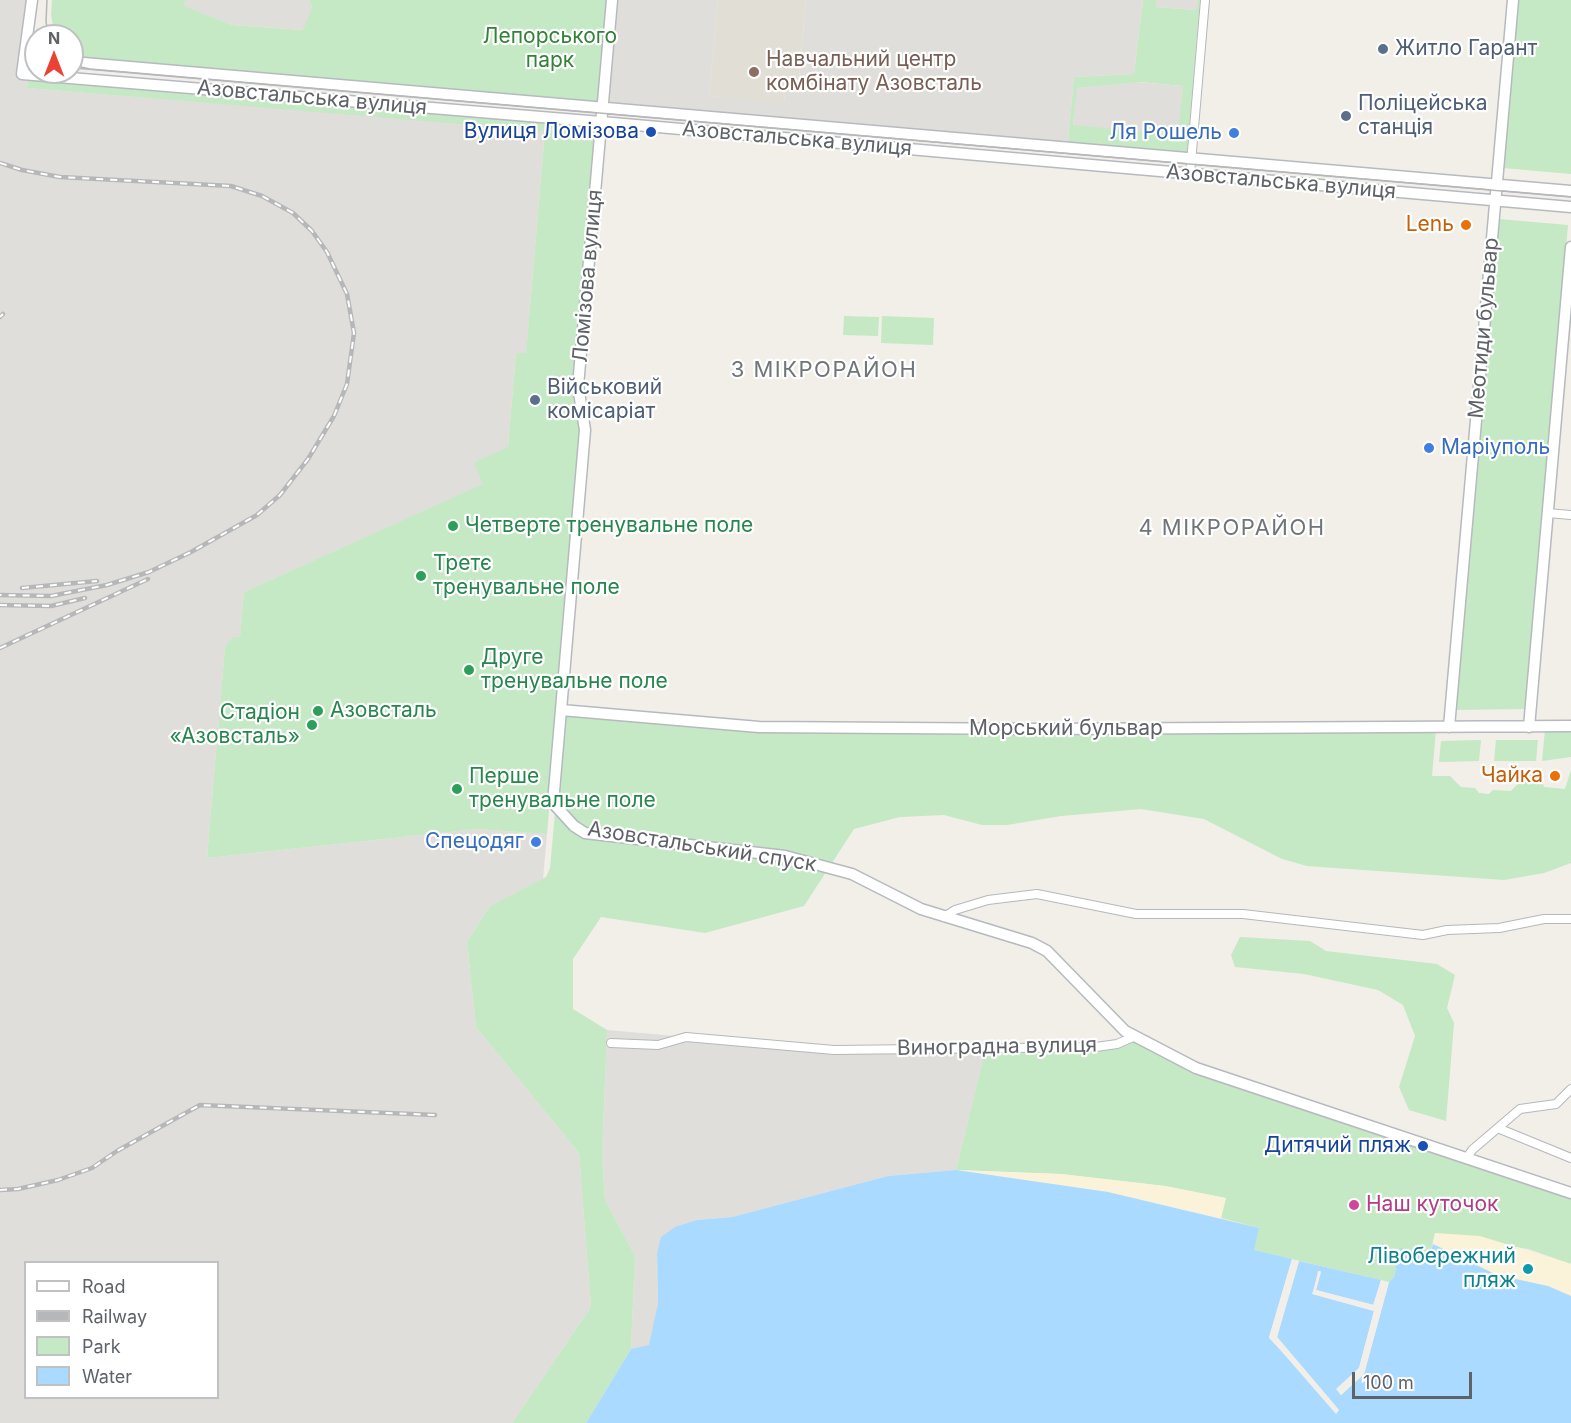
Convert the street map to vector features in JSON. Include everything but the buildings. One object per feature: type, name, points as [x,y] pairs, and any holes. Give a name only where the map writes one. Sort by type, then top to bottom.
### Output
[{"type":"street","points":[[29,24],[32,0]]},
{"type":"street","name":"Ломізова вулиця","points":[[553,803],[585,430],[579,386],[612,0]]},
{"type":"street","points":[[1190,174],[1205,0]]},
{"type":"street","name":"Меотиди бульвар","points":[[1449,727],[1513,0]]},
{"type":"street","name":"Азовстальська вулиця","points":[[24,58],[22,74],[24,74]]},
{"type":"street","name":"Азовстальська вулиця","points":[[84,63],[1571,191]]},
{"type":"street","name":"Азовстальська вулиця","points":[[84,79],[1571,207]]},
{"type":"street","points":[[1529,727],[1571,247]]},
{"type":"street","points":[[1548,513],[1571,515]]},
{"type":"street","name":"Морський бульвар","points":[[561,710],[759,727],[1041,729],[1571,726]]},
{"type":"street","name":"Азовстальський спуск","points":[[553,803],[574,826],[585,833],[806,860],[852,874],[903,902],[944,917],[1032,943],[1047,951],[1070,972],[1114,1021],[1133,1037]]},
{"type":"street","points":[[944,917],[955,910],[988,900],[1037,894],[1136,914],[1243,914],[1423,935],[1447,930],[1499,928],[1544,919],[1571,919]]},
{"type":"street","name":"Виноградна вулиця","points":[[611,1043],[658,1045],[686,1037],[834,1050],[1096,1047],[1118,1044],[1133,1037]]},
{"type":"street","points":[[1133,1037],[1200,1069],[1571,1193]]},
{"type":"street","points":[[1467,1158],[1472,1150],[1520,1109],[1556,1104],[1571,1089]]},
{"type":"street","points":[[1500,1128],[1571,1158]]},
{"type":"shaded area","points":[[0,0],[28,0],[17,79],[24,80],[24,84],[28,84],[27,88],[545,130],[526,354],[516,353],[508,447],[484,484],[244,592],[240,638],[225,647],[207,858],[477,829],[547,834],[543,879],[490,906],[467,942],[476,1027],[579,1153],[591,1307],[512,1423],[0,1423]]},
{"type":"shaded area","points":[[185,0],[309,0],[312,7],[304,30],[232,25],[183,6]]},
{"type":"shaded area","points":[[615,0],[718,0],[709,96],[784,102],[786,83],[799,77],[806,0],[1143,0],[1134,74],[1074,77],[1068,142],[606,102]]},
{"type":"shaded area","points":[[718,0],[806,0],[799,77],[786,83],[784,103],[709,96]]},
{"type":"shaded area","points":[[1156,0],[1198,0],[1197,10],[1155,7]]},
{"type":"shaded area","points":[[1136,82],[1183,86],[1179,135],[1073,126],[1076,88]]},
{"type":"shaded area","points":[[607,1030],[834,1050],[986,1047],[956,1170],[888,1176],[732,1217],[697,1220],[662,1237],[657,1253],[658,1303],[655,1327],[649,1346],[631,1349],[635,1256],[605,1200],[602,1154]]},
{"type":"green space","name":"Лепорського парк","points":[[52,0],[185,0],[184,6],[232,25],[303,30],[312,7],[309,0],[609,0],[600,102],[84,59],[84,24],[53,24]]},
{"type":"green space","points":[[1143,0],[1156,0],[1156,7],[1196,10],[1198,0],[1200,0],[1187,152],[1068,142],[1074,77],[1134,74]],"holes":[[[1140,82],[1183,86],[1178,135],[1073,125],[1077,88]]]},
{"type":"green space","points":[[1518,0],[1571,0],[1571,174],[1503,168]]},
{"type":"green space","points":[[28,84],[77,84],[597,126],[575,385],[581,432],[547,834],[477,829],[207,858],[225,647],[233,637],[240,637],[244,592],[483,484],[474,463],[508,447],[516,353],[526,353],[545,131],[27,88]]},
{"type":"green space","points":[[1499,219],[1568,225],[1525,709],[1455,710]]},
{"type":"green space","points":[[844,316],[879,317],[878,336],[843,335]]},
{"type":"green space","points":[[882,316],[934,318],[933,345],[881,343]]},
{"type":"green space","points":[[564,713],[760,731],[1436,730],[1432,776],[1450,776],[1461,787],[1475,788],[1479,793],[1489,794],[1493,790],[1511,791],[1529,772],[1538,770],[1544,787],[1565,789],[1571,770],[1571,863],[1544,873],[1504,880],[1307,866],[1282,859],[1204,819],[1141,809],[1061,816],[1007,825],[982,825],[944,815],[900,817],[854,829],[804,906],[705,933],[601,917],[573,959],[573,1009],[607,1030],[602,1154],[605,1200],[635,1256],[631,1349],[586,1423],[512,1423],[591,1307],[579,1153],[476,1027],[467,942],[490,906],[546,877],[550,868]]},
{"type":"green space","points":[[1545,730],[1571,730],[1571,757],[1542,761]]},
{"type":"green space","points":[[1481,740],[1479,761],[1439,762],[1441,741]]},
{"type":"green space","points":[[1496,740],[1538,740],[1536,761],[1494,761]]},
{"type":"green space","points":[[1240,937],[1310,941],[1326,951],[1437,964],[1455,975],[1447,1008],[1454,1023],[1446,1121],[1409,1110],[1399,1087],[1415,1036],[1403,1005],[1378,990],[1304,974],[1235,967],[1231,955]]},
{"type":"green space","points":[[1133,1037],[1181,1061],[1571,1193],[1571,1264],[1528,1249],[1435,1233],[1430,1254],[1400,1248],[1394,1277],[1389,1282],[1253,1250],[1259,1228],[1221,1218],[1225,1198],[1165,1186],[1061,1174],[956,1170],[986,1047],[1096,1047]]},
{"type":"sand","points":[[956,1170],[1061,1174],[1165,1186],[1226,1198],[1221,1218],[1108,1192]]},
{"type":"sand","name":"Лівобережний пляж","points":[[1435,1233],[1480,1236],[1571,1264],[1571,1296],[1548,1286],[1497,1275],[1433,1244]]},
{"type":"water","points":[[956,1170],[1108,1192],[1259,1228],[1254,1250],[1292,1259],[1269,1338],[1339,1410],[1277,1337],[1299,1261],[1381,1280],[1374,1305],[1316,1290],[1321,1272],[1318,1271],[1313,1294],[1374,1311],[1359,1368],[1337,1389],[1341,1395],[1364,1374],[1389,1282],[1394,1277],[1400,1248],[1430,1254],[1433,1244],[1497,1275],[1548,1286],[1571,1296],[1571,1423],[586,1423],[631,1349],[649,1345],[658,1303],[657,1253],[661,1237],[675,1227],[697,1220],[732,1217],[888,1176]]},
{"type":"pier","points":[[1292,1259],[1294,1260],[1272,1337],[1287,1353],[1274,1337],[1296,1260],[1299,1261],[1277,1337],[1339,1410],[1336,1414],[1269,1337]]},
{"type":"pier","points":[[1319,1271],[1321,1271],[1316,1290],[1373,1305],[1381,1280],[1383,1281],[1361,1369],[1341,1391],[1361,1372],[1386,1282],[1389,1282],[1364,1374],[1341,1395],[1336,1389],[1359,1368],[1374,1311],[1312,1294]]},
{"type":"tram line","points":[[46,24],[47,0]]},
{"type":"tram line","points":[[84,68],[1571,197]]},
{"type":"railway","points":[[0,163],[22,170],[60,177],[231,186],[262,196],[293,213],[312,231],[327,252],[347,294],[354,333],[347,384],[334,416],[308,459],[280,495],[257,515],[191,552],[149,572],[107,585],[51,596],[0,595]]},
{"type":"railway","points":[[0,317],[3,314]]},
{"type":"railway","points":[[0,648],[148,579]]},
{"type":"railway","points":[[22,588],[97,581]]},
{"type":"railway","points":[[0,605],[51,606],[85,598]]},
{"type":"railway","points":[[0,1190],[18,1189],[58,1180],[92,1168],[117,1151],[200,1105],[435,1115]]},
{"type":"place","name":"Житло Гарант","points":[[1383,49]]},
{"type":"place","name":"Навчальний центр комбінату Азовсталь","points":[[754,72]]},
{"type":"place","name":"Поліцейська станція","points":[[1346,116]]},
{"type":"place","name":"Вулиця Ломізова","points":[[651,132]]},
{"type":"place","name":"Ля Рошель","points":[[1234,133]]},
{"type":"place","name":"Lenь","points":[[1466,225]]},
{"type":"place","name":"Військовий комісаріат","points":[[535,400]]},
{"type":"place","name":"Маріуполь","points":[[1429,448]]},
{"type":"place","name":"Четверте тренувальне поле","points":[[453,526]]},
{"type":"place","name":"Третє тренувальне поле","points":[[421,576]]},
{"type":"place","name":"Друге тренувальне поле","points":[[469,670]]},
{"type":"place","name":"Азовсталь","points":[[318,711]]},
{"type":"place","name":"Стадіон «Азовсталь»","points":[[312,725]]},
{"type":"place","name":"Чайка","points":[[1555,776]]},
{"type":"place","name":"Перше тренувальне поле","points":[[457,789]]},
{"type":"place","name":"Спецодяг","points":[[536,842]]},
{"type":"place","name":"Дитячий пляж","points":[[1423,1146]]},
{"type":"place","name":"Наш куточок","points":[[1354,1205]]},
{"type":"place","name":"Лівобережний пляж","points":[[1528,1269]]},
{"type":"district","name":"3 МІКРОРАЙОН","points":[[824,370]]},
{"type":"district","name":"4 МІКРОРАЙОН","points":[[1232,528]]}]
